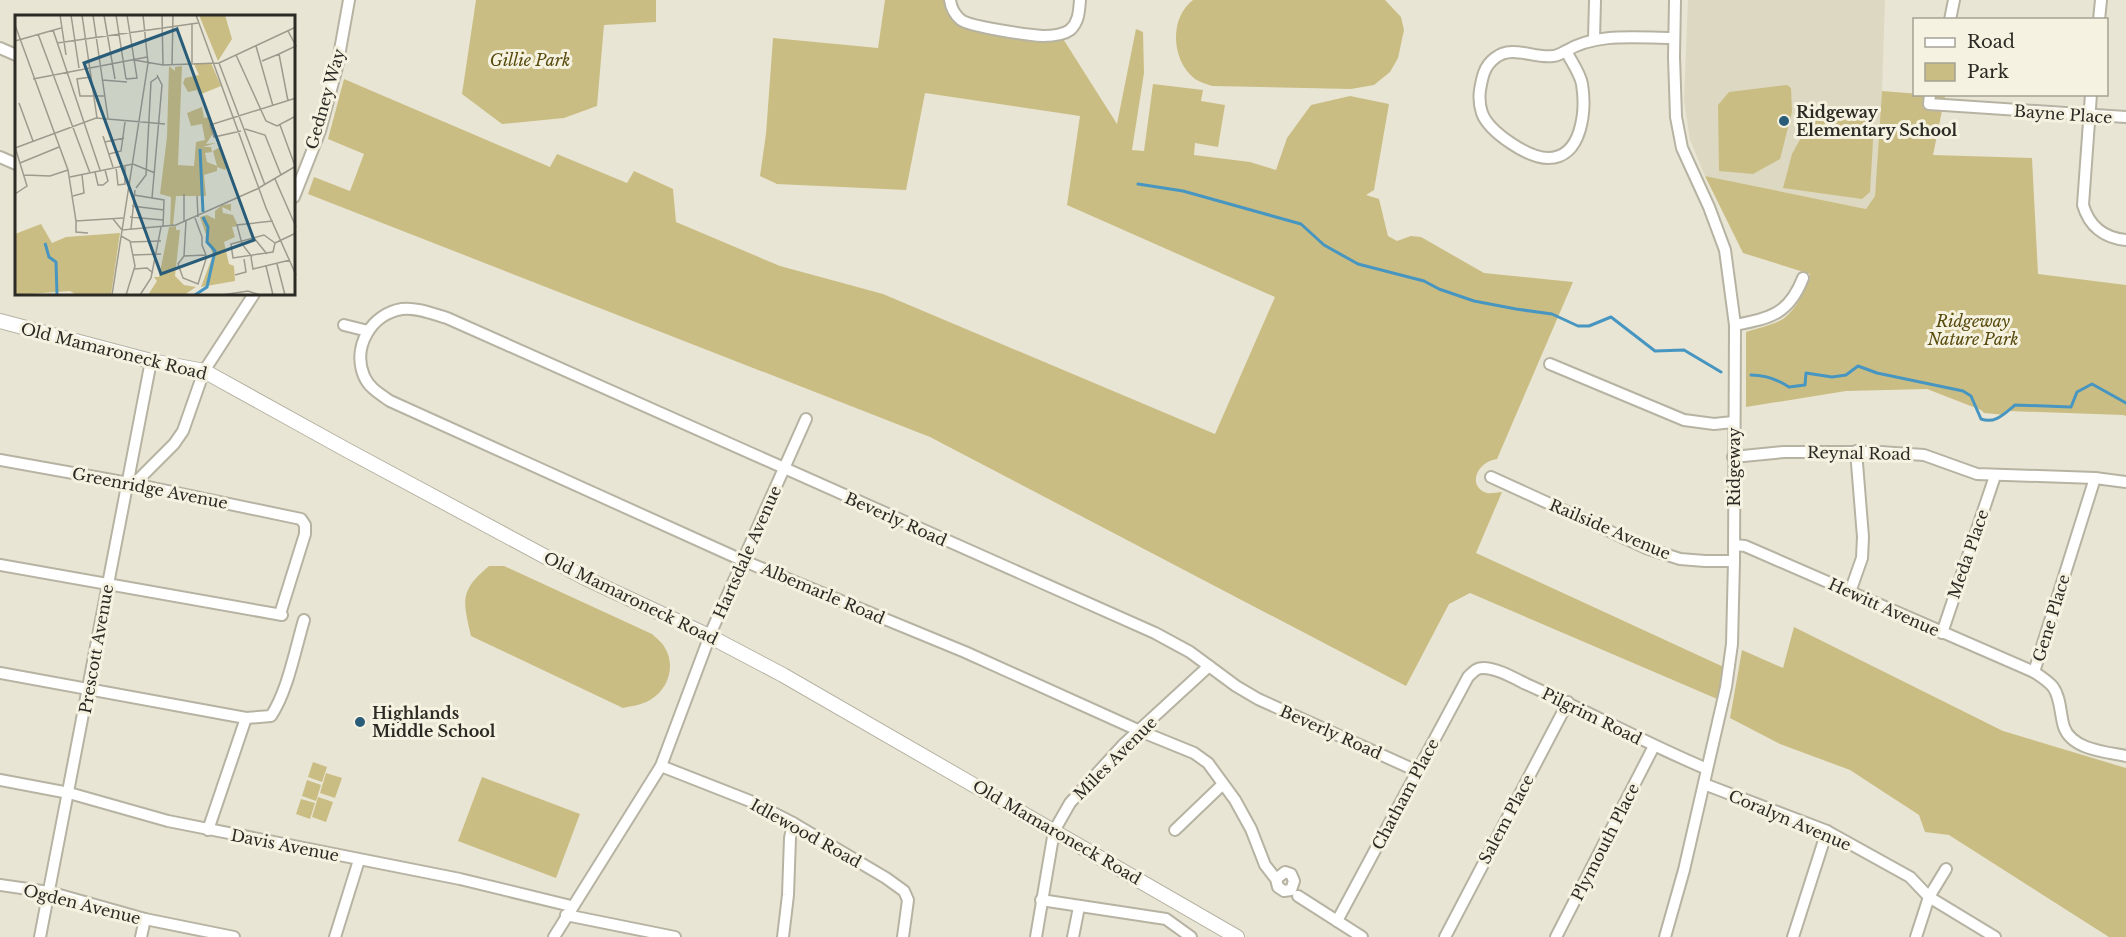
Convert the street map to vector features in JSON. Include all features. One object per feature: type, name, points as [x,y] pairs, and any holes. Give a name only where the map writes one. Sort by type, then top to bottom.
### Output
[{"type":"main road","name":"Old Mamaroneck Road","points":[[0,321],[151,361],[204,370],[585,578],[710,636],[783,675],[1237,937]]},
{"type":"street","name":"Gedney Way","points":[[296,191],[320,131],[337,67],[349,0]]},
{"type":"street","points":[[950,0],[958,18],[970,24],[1042,36],[1066,32],[1071,28],[1078,15],[1080,0]]},
{"type":"street","points":[[1594,39],[1595,0]]},
{"type":"street","name":"Ridgeway","points":[[1665,937],[1684,870],[1726,687],[1732,644],[1734,561],[1735,325],[1725,250],[1709,207],[1682,148],[1676,117],[1673,38],[1675,0]]},
{"type":"street","points":[[1950,18],[1954,0]]},
{"type":"street","points":[[2099,18],[2101,0]]},
{"type":"street","points":[[1566,51],[1582,82],[1582,126],[1578,138],[1569,151],[1560,156],[1548,158],[1523,151],[1492,127],[1482,114],[1480,96],[1483,73],[1494,58],[1510,52],[1554,56],[1577,44],[1594,39],[1673,38]]},
{"type":"street","points":[[0,48],[15,55]]},
{"type":"street","points":[[2091,96],[2083,205],[2086,215],[2095,228],[2106,236],[2126,240]]},
{"type":"street","name":"Bayne Place","points":[[1929,99],[2126,117]]},
{"type":"street","points":[[0,157],[15,164]]},
{"type":"street","points":[[296,163],[305,166]]},
{"type":"street","points":[[1735,325],[1765,319],[1779,313],[1798,290],[1803,278]]},
{"type":"street","points":[[131,483],[174,444],[183,431],[204,370],[253,296]]},
{"type":"street","name":"Beverly Road","points":[[368,331],[374,323],[389,312],[404,309],[419,310],[447,318],[783,470],[1155,633],[1190,652],[1236,686],[1258,699],[1417,771]]},
{"type":"street","points":[[344,325],[368,331]]},
{"type":"street","name":"Albemarle Road","points":[[368,331],[361,348],[361,364],[365,378],[375,391],[390,401],[744,561],[965,652],[1194,753],[1208,762],[1223,784],[1251,829],[1265,865],[1276,879]]},
{"type":"street","name":"Prescott Avenue","points":[[40,937],[107,584],[131,483],[151,361]]},
{"type":"street","points":[[1550,364],[1684,420],[1714,424],[1733,422]]},
{"type":"street","name":"Hartsdale Avenue","points":[[554,937],[568,911],[637,807],[661,766],[710,636],[806,419]]},
{"type":"street","points":[[1850,592],[1862,558],[1862,511],[1856,451]]},
{"type":"street","name":"Reynal Road","points":[[1733,457],[1784,452],[1856,451],[1924,454],[1977,474],[2095,478],[2126,482]]},
{"type":"street","name":"Greenridge Avenue","points":[[0,460],[131,483],[299,518],[305,525],[305,534],[281,614],[107,584]]},
{"type":"street","name":"Meda Place","points":[[1942,633],[1995,476]]},
{"type":"street","name":"Railside Avenue","points":[[1491,477],[1646,548],[1680,559],[1734,561]]},
{"type":"street","name":"Gene Place","points":[[2095,478],[2034,672],[2053,687],[2063,714],[2064,729],[2081,744],[2095,750],[2126,756]]},
{"type":"street","name":"Hewitt Avenue","points":[[1734,545],[1745,546],[2034,672]]},
{"type":"street","points":[[0,565],[107,584]]},
{"type":"street","points":[[0,673],[246,718],[271,716],[276,709],[304,620]]},
{"type":"street","name":"Miles Avenue","points":[[1036,937],[1054,831],[1070,803],[1123,745],[1209,666]]},
{"type":"street","name":"Pilgrim Road","points":[[1475,669],[1497,671],[1568,702],[1654,746],[1707,769]]},
{"type":"street","name":"Chatham Place","points":[[1337,921],[1468,677],[1475,669]]},
{"type":"street","name":"Salem Place","points":[[1445,937],[1568,702]]},
{"type":"street","points":[[208,830],[246,718]]},
{"type":"street","name":"Plymouth Place","points":[[1556,937],[1654,746]]},
{"type":"street","name":"Idlewood Road","points":[[661,766],[750,801],[862,863],[904,891],[908,900],[903,937]]},
{"type":"street","name":"Davis Avenue","points":[[0,780],[69,793],[208,830],[460,879],[568,911],[675,937]]},
{"type":"street","name":"Coralyn Avenue","points":[[1704,783],[1827,831],[1910,877],[1929,897],[1995,937]]},
{"type":"street","points":[[1174,830],[1223,784]]},
{"type":"street","points":[[783,937],[793,824]]},
{"type":"street","points":[[1793,937],[1827,831]]},
{"type":"street","points":[[335,937],[359,860]]},
{"type":"street","points":[[1917,937],[1929,897],[1946,869]]},
{"type":"street","name":"Ogden Avenue","points":[[0,885],[49,892],[145,920],[234,937]]},
{"type":"street","points":[[1298,896],[1362,937]]},
{"type":"street","points":[[1041,900],[1166,919],[1191,937]]},
{"type":"street","points":[[1073,937],[1079,907]]},
{"type":"street","points":[[141,937],[145,920]]},
{"type":"shaded area","name":"Ridgeway Elementary School","points":[[1688,0],[1885,0],[1875,196],[1866,209],[1705,176],[1690,140],[1684,101]]},
{"type":"green space","name":"Gillie Park","points":[[476,0],[656,0],[656,22],[604,25],[597,106],[564,118],[502,124],[462,94]]},
{"type":"green space","points":[[885,0],[950,0],[963,21],[1060,34],[1117,124],[1136,29],[1143,32],[1144,73],[1132,150],[1144,151],[1153,84],[1203,90],[1201,101],[1225,105],[1218,147],[1195,143],[1194,155],[1250,162],[1276,170],[1287,138],[1311,105],[1350,96],[1389,104],[1374,190],[1366,195],[1379,199],[1388,236],[1397,241],[1411,236],[1421,237],[1484,273],[1573,282],[1497,459],[1479,469],[1476,480],[1481,490],[1489,493],[1502,492],[1476,553],[1728,669],[1722,701],[1470,593],[1449,604],[1406,686],[930,437],[308,194],[314,177],[350,191],[364,154],[328,139],[344,79],[550,167],[557,154],[627,183],[634,171],[673,189],[676,222],[780,266],[883,294],[1215,434],[1275,297],[1067,205],[1080,116],[925,93],[906,190],[777,184],[760,176],[766,134],[773,38],[878,48]]},
{"type":"green space","points":[[1193,0],[1385,0],[1401,17],[1404,30],[1398,58],[1390,72],[1374,85],[1351,89],[1212,86],[1197,80],[1187,71],[1177,51],[1177,28],[1180,17]]},
{"type":"green space","points":[[1787,85],[1791,88],[1792,112],[1780,159],[1753,174],[1719,171],[1718,105],[1729,92]]},
{"type":"green space","name":"Ridgeway Nature Park","points":[[1882,91],[1913,93],[1913,96],[1945,96],[1933,155],[2032,158],[2038,274],[2126,285],[2126,416],[2009,411],[2005,415],[1984,413],[1927,389],[1846,391],[1746,407],[1746,332],[1775,323],[1788,315],[1800,298],[1810,274],[1743,253],[1705,176],[1866,209],[1875,196]]},
{"type":"green space","points":[[1875,107],[1870,192],[1862,199],[1783,188],[1792,154],[1807,127],[1834,109]]},
{"type":"green space","points":[[489,566],[504,566],[652,634],[664,646],[670,662],[666,684],[656,696],[647,702],[623,708],[471,636],[466,614],[466,597],[472,583]]},
{"type":"green space","points":[[1794,627],[2003,731],[2126,768],[2126,937],[2109,937],[1949,835],[1925,832],[1919,815],[1850,770],[1780,744],[1730,718],[1742,650],[1783,668]]},
{"type":"green space","points":[[313,762],[327,767],[322,782],[308,777]]},
{"type":"green space","points":[[326,773],[342,778],[335,798],[320,793]]},
{"type":"green space","points":[[482,777],[580,814],[556,878],[458,841]]},
{"type":"green space","points":[[307,780],[321,785],[316,801],[302,796]]},
{"type":"green space","points":[[318,797],[333,802],[326,822],[312,817]]},
{"type":"green space","points":[[301,799],[315,803],[310,819],[296,814]]},
{"type":"waterway","points":[[1138,184],[1183,191],[1301,224],[1324,245],[1358,264],[1424,281],[1439,289],[1474,301],[1552,314],[1578,326],[1589,326],[1611,317],[1655,351],[1684,350],[1721,372]]},
{"type":"waterway","points":[[1751,375],[1771,378],[1789,387],[1805,385],[1806,373],[1832,377],[1846,375],[1858,366],[1877,373],[1963,391],[1971,396],[1981,419],[1986,420],[1999,417],[2015,405],[2071,407],[2077,392],[2092,384],[2126,403]]},
{"type":"place","name":"Ridgeway Elementary School","points":[[1784,121]]},
{"type":"place","name":"Highlands Middle School","points":[[360,722]]}]
